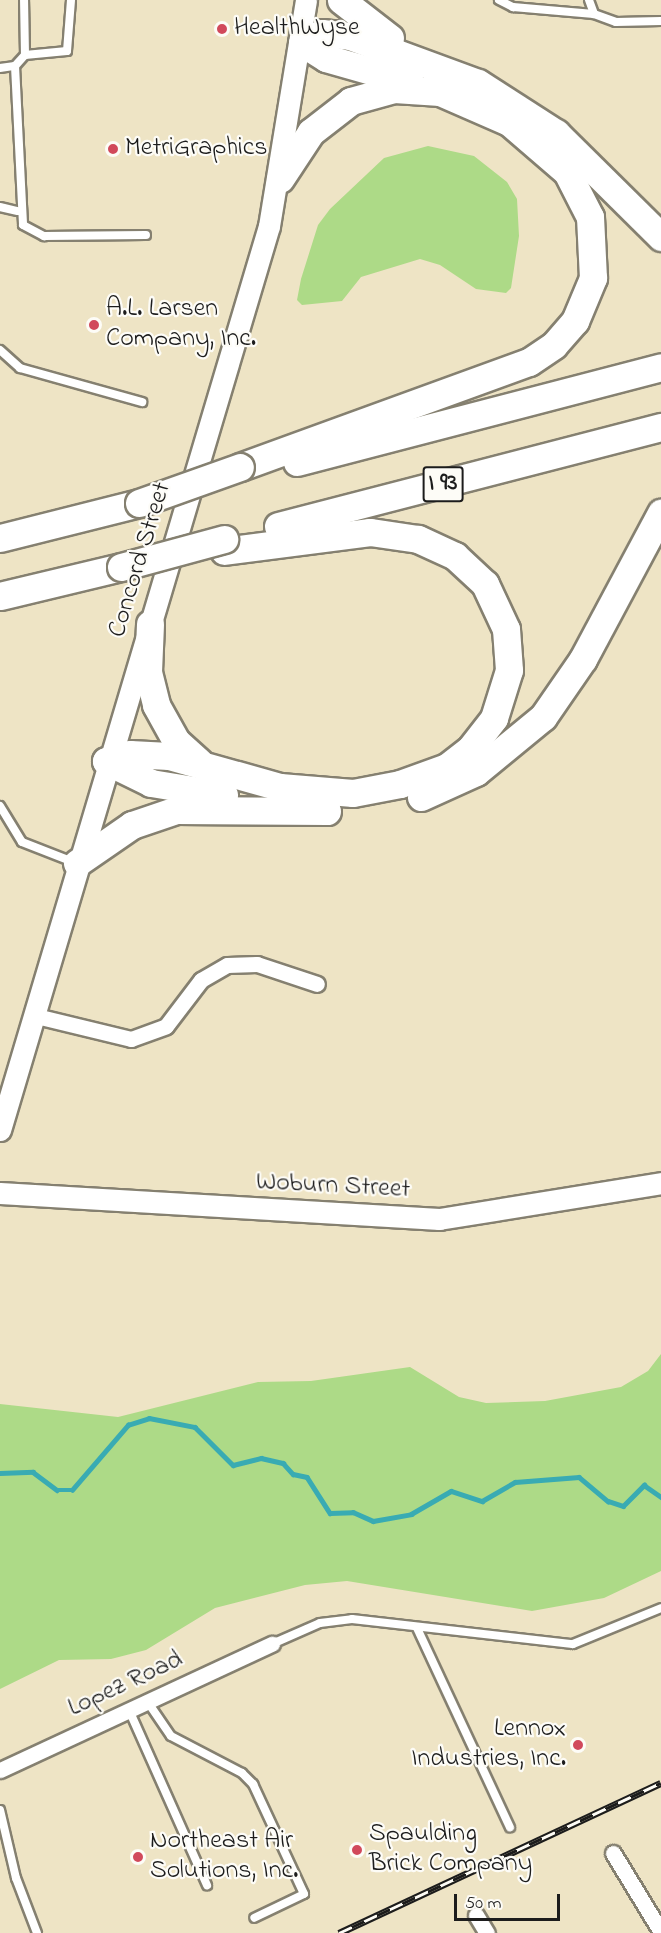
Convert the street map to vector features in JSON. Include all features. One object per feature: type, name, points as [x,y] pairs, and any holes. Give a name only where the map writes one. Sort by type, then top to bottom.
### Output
[{"type":"highway","points":[[237,472],[529,362],[554,345],[583,307],[595,249],[590,217],[576,185],[522,130],[442,80],[370,26],[341,0]]},
{"type":"highway","points":[[302,43],[326,58],[442,80],[505,98],[556,133],[661,237]]},
{"type":"highway","points":[[280,179],[311,132],[351,101],[394,89],[442,80]]},
{"type":"highway","name":"I 93","points":[[0,538],[139,503],[237,472],[661,367]]},
{"type":"highway","name":"I 93","points":[[224,545],[661,427]]},
{"type":"highway","points":[[77,863],[124,829],[164,812],[203,806],[345,811],[416,798],[460,781],[508,750],[567,686],[661,513]]},
{"type":"highway","points":[[0,596],[224,545],[357,532],[433,544],[468,566],[494,598],[508,637],[509,670],[500,706],[480,739],[447,766],[414,780],[353,792],[309,792],[203,765],[139,753],[106,761]]},
{"type":"highway","points":[[150,624],[148,672],[156,705],[176,741],[203,765]]},
{"type":"highway","points":[[106,761],[151,783],[290,808]]},
{"type":"street","name":"Concord Street","points":[[0,1130],[106,761],[246,310],[280,179],[302,43],[306,0]]},
{"type":"street","points":[[32,1016],[131,1039],[166,1026],[201,981],[227,965],[257,964],[317,984]]},
{"type":"street","name":"Woburn Street","points":[[0,1193],[430,1219],[661,1183]]},
{"type":"street","name":"Lopez Road","points":[[0,1770],[272,1644]]},
{"type":"street","points":[[613,1853],[661,1932]]},
{"type":"street","points":[[476,1915],[487,1933]]},
{"type":"lane","points":[[24,0],[25,55]]},
{"type":"lane","points":[[0,68],[15,66],[25,55],[67,51],[71,0]]},
{"type":"lane","points":[[499,0],[513,7],[549,4],[594,14],[616,22],[661,21]]},
{"type":"lane","points":[[589,0],[594,14]]},
{"type":"lane","points":[[15,66],[18,211],[23,225],[39,236],[146,235]]},
{"type":"lane","points":[[0,207],[18,211]]},
{"type":"lane","points":[[0,350],[20,368],[142,402]]},
{"type":"lane","points":[[0,806],[22,842],[77,863]]},
{"type":"lane","points":[[272,1644],[340,1619],[573,1644],[661,1608]]},
{"type":"lane","points":[[417,1628],[510,1827]]},
{"type":"lane","points":[[147,1701],[171,1736],[242,1773],[253,1784],[304,1894],[254,1918]]},
{"type":"lane","points":[[129,1710],[207,1885]]},
{"type":"lane","points":[[0,1810],[16,1878],[37,1933]]},
{"type":"green space","points":[[428,146],[474,156],[507,182],[517,199],[519,236],[511,288],[506,293],[476,289],[440,265],[420,259],[361,277],[342,301],[302,305],[297,300],[301,279],[318,225],[330,209],[384,158]]},
{"type":"green space","points":[[661,1354],[661,1571],[604,1598],[532,1611],[347,1581],[305,1585],[215,1608],[146,1650],[111,1659],[59,1660],[0,1689],[0,1404],[118,1417],[258,1382],[311,1381],[410,1367],[459,1397],[486,1403],[545,1401],[621,1387],[648,1371]]},
{"type":"waterway","points":[[0,1473],[33,1472],[57,1490],[72,1490],[128,1425],[149,1418],[195,1427],[233,1465],[261,1458],[283,1463],[293,1474],[307,1477],[330,1513],[353,1512],[373,1521],[411,1514],[451,1491],[482,1501],[515,1482],[579,1477],[608,1501],[623,1506],[644,1485],[661,1497]]},
{"type":"railway","points":[[339,1933],[661,1783]]},
{"type":"place","name":"HealthWyse","points":[[222,29]]},
{"type":"place","name":"MetriGraphics","points":[[113,149]]},
{"type":"place","name":"A.L. Larsen Company, Inc.","points":[[94,325]]},
{"type":"place","name":"Lennox Industries, Inc.","points":[[578,1745]]},
{"type":"place","name":"Spaulding Brick Company","points":[[357,1850]]},
{"type":"place","name":"Northeast Air Solutions, Inc.","points":[[138,1857]]}]
